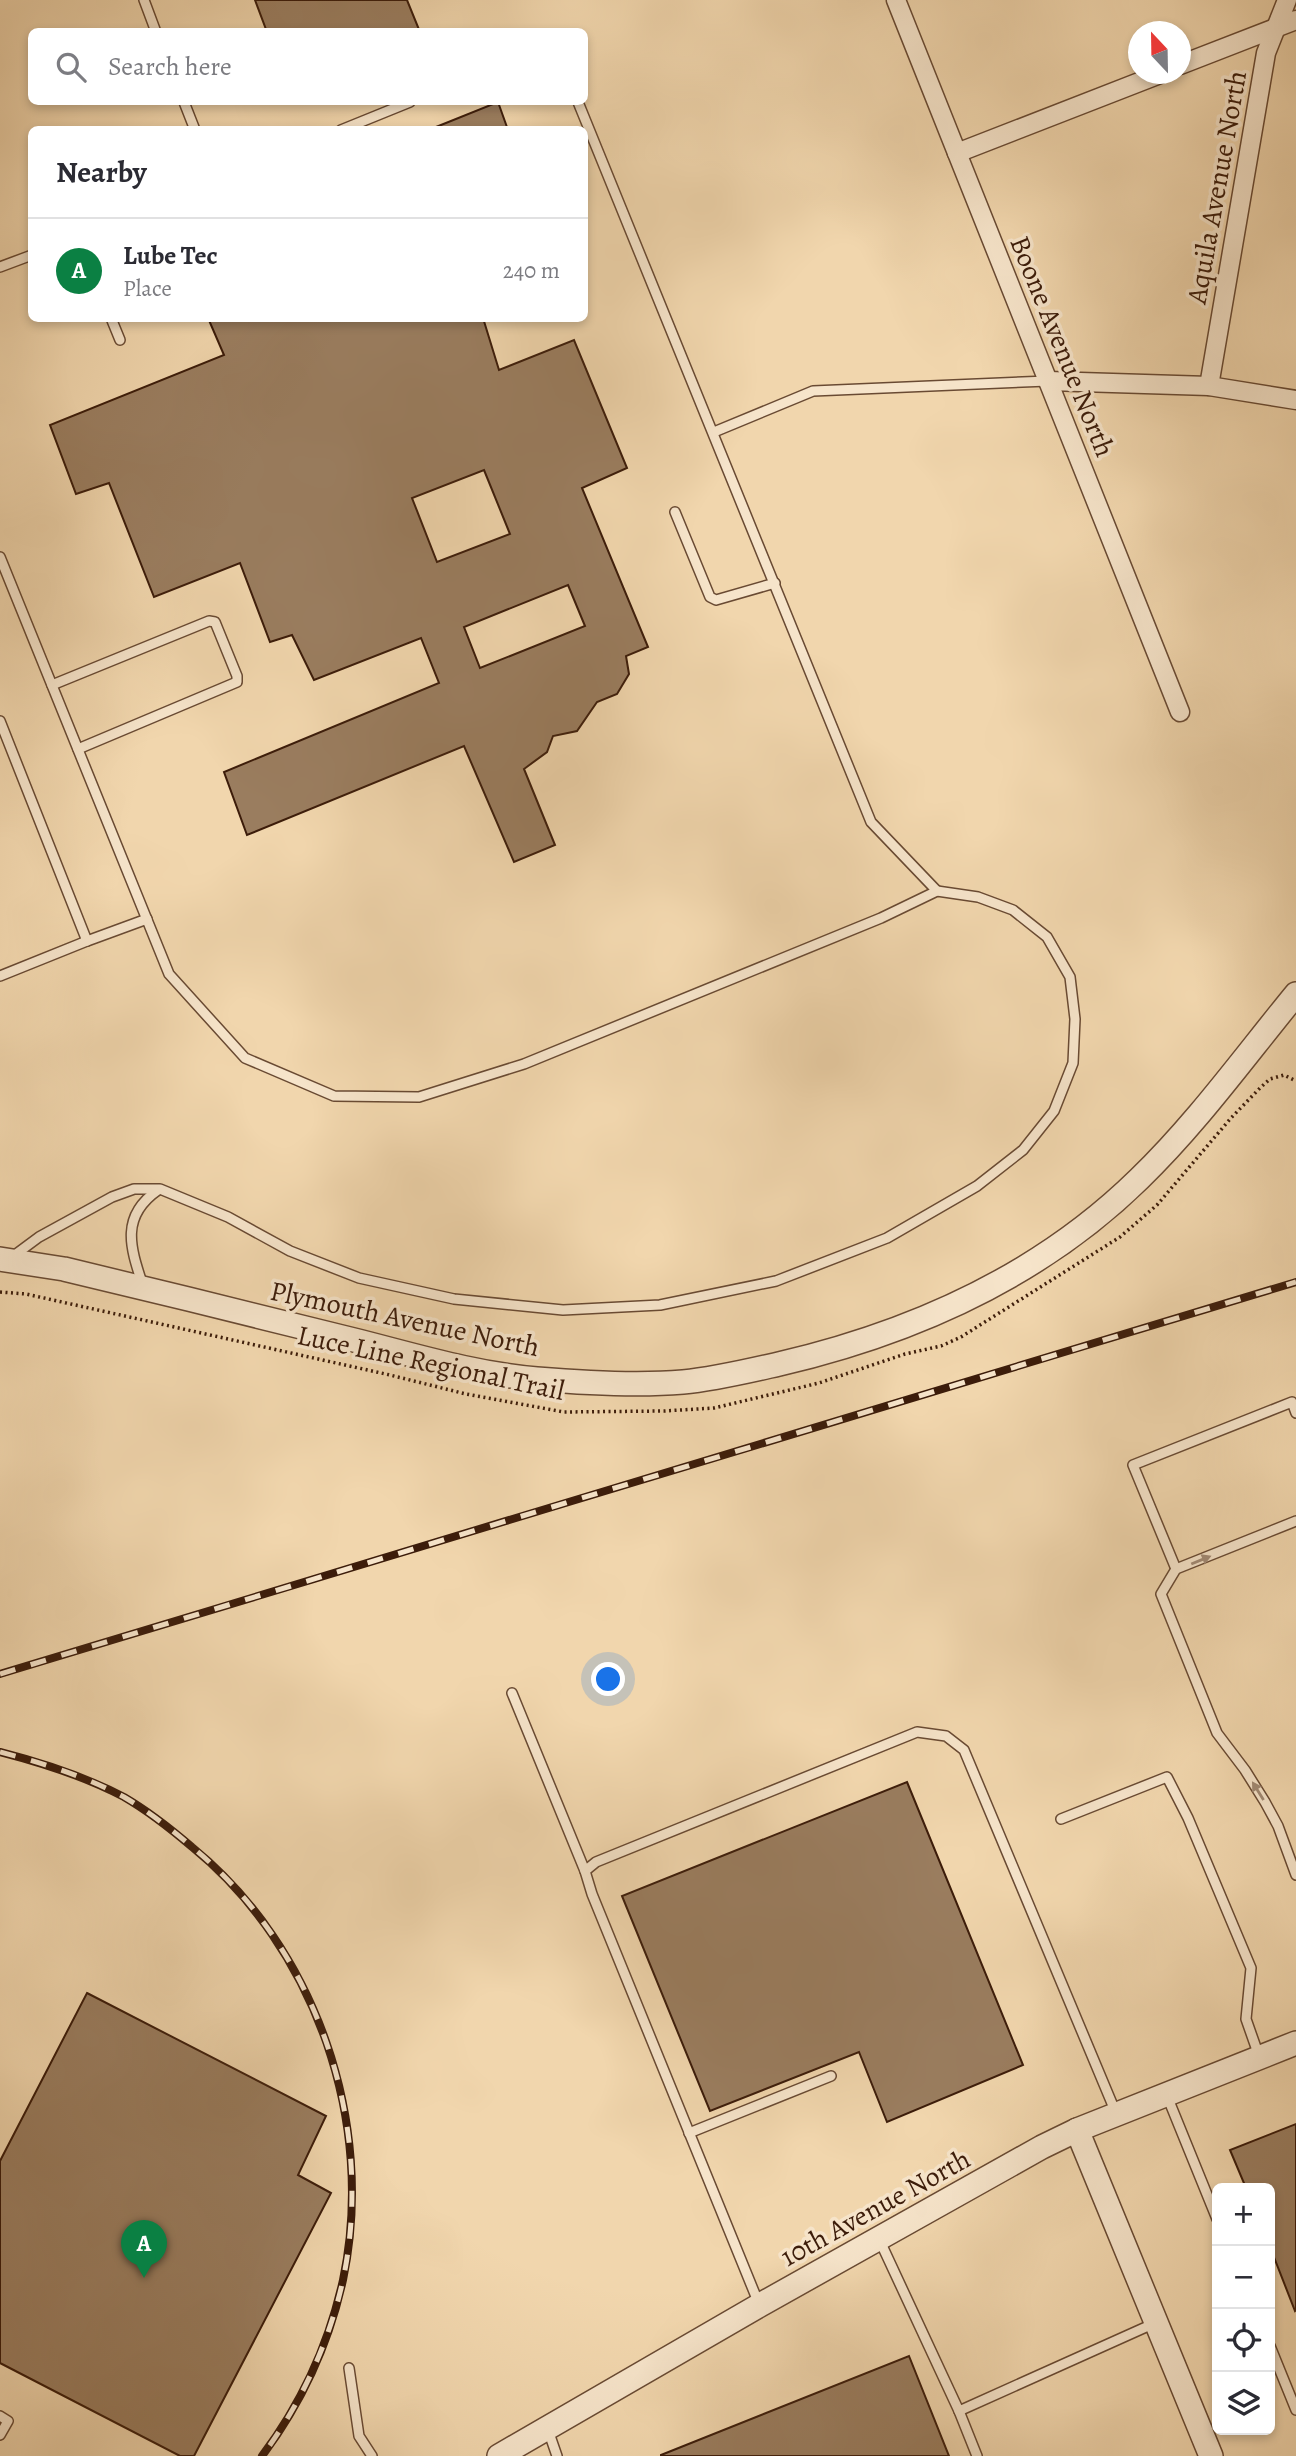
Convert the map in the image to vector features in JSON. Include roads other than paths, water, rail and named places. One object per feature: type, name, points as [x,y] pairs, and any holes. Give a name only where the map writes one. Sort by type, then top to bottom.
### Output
[{"type":"street","name":"Boone Avenue North","points":[[896,0],[1180,712]]},
{"type":"street","name":"Aquila Avenue North","points":[[1209,386],[1266,53],[1287,0]]},
{"type":"street","points":[[1191,61],[1296,20]]},
{"type":"street","points":[[957,153],[1134,84]]},
{"type":"street","points":[[1048,381],[1209,386],[1296,400]]},
{"type":"street","name":"Plymouth Avenue North","points":[[4,1259],[64,1269],[462,1367],[534,1379],[610,1383],[684,1382],[756,1369],[868,1340],[943,1311],[1016,1274],[1077,1231],[1139,1180],[1189,1125],[1296,994]]},
{"type":"street","name":"10th Avenue North","points":[[499,2456],[1023,2157],[1077,2130],[1296,2043]]},
{"type":"street","points":[[1077,2130],[1211,2456]]},
{"type":"lane","points":[[144,0],[154,28]]},
{"type":"lane","points":[[185,105],[193,126]]},
{"type":"lane","points":[[351,126],[403,105]]},
{"type":"lane","points":[[580,105],[872,822],[937,891]]},
{"type":"lane","points":[[0,267],[28,256]]},
{"type":"lane","points":[[113,322],[120,340]]},
{"type":"lane","points":[[714,432],[813,391],[1048,381]]},
{"type":"lane","points":[[675,512],[710,597],[716,600],[775,583]]},
{"type":"lane","points":[[0,557],[169,974],[245,1058],[334,1096],[419,1097],[524,1064],[881,918],[937,891],[978,897],[1013,910],[1047,937],[1070,976],[1075,1018],[1073,1063],[1054,1111],[1023,1150],[977,1186],[887,1238],[776,1281],[660,1305],[563,1310],[454,1299],[359,1278],[290,1251],[228,1217],[160,1189],[134,1189],[112,1197],[4,1259]]},
{"type":"lane","points":[[52,685],[209,621],[215,622],[237,676],[237,682],[78,749]]},
{"type":"lane","points":[[0,721],[87,941]]},
{"type":"lane","points":[[0,976],[147,919]]},
{"type":"lane","points":[[144,1288],[130,1246],[133,1223],[144,1200],[160,1189]]},
{"type":"lane","points":[[1176,1570],[1133,1465],[1292,1402],[1296,1413]]},
{"type":"lane","points":[[1296,1521],[1176,1570],[1161,1594],[1217,1733],[1265,1802],[1288,1850],[1296,1875]]},
{"type":"lane","points":[[512,1693],[760,2305]]},
{"type":"lane","points":[[585,1871],[596,1862],[917,1732],[946,1736],[964,1750],[1117,2115]]},
{"type":"lane","points":[[1061,1819],[1167,1777],[1188,1818],[1251,1968],[1246,2019],[1259,2057]]},
{"type":"lane","points":[[689,2133],[831,2076]]},
{"type":"lane","points":[[1166,2095],[1212,2207]]},
{"type":"lane","points":[[879,2239],[959,2411],[977,2456]]},
{"type":"lane","points":[[959,2411],[1156,2322]]},
{"type":"lane","points":[[1275,2358],[1296,2410]]},
{"type":"lane","points":[[349,2368],[359,2436],[372,2456]]},
{"type":"lane","points":[[0,2416],[8,2421],[0,2435]]},
{"type":"lane","points":[[547,2428],[557,2456]]},
{"type":"railway","points":[[0,1674],[1296,1282]]},
{"type":"railway","points":[[0,1752],[63,1771],[109,1789],[151,1814],[192,1847],[235,1888],[273,1935],[303,1987],[326,2042],[342,2101],[351,2160],[351,2220],[343,2280],[330,2327],[312,2372],[289,2415],[262,2456]]},
{"type":"place","name":"Lube Tec","points":[[144,2278]]}]
